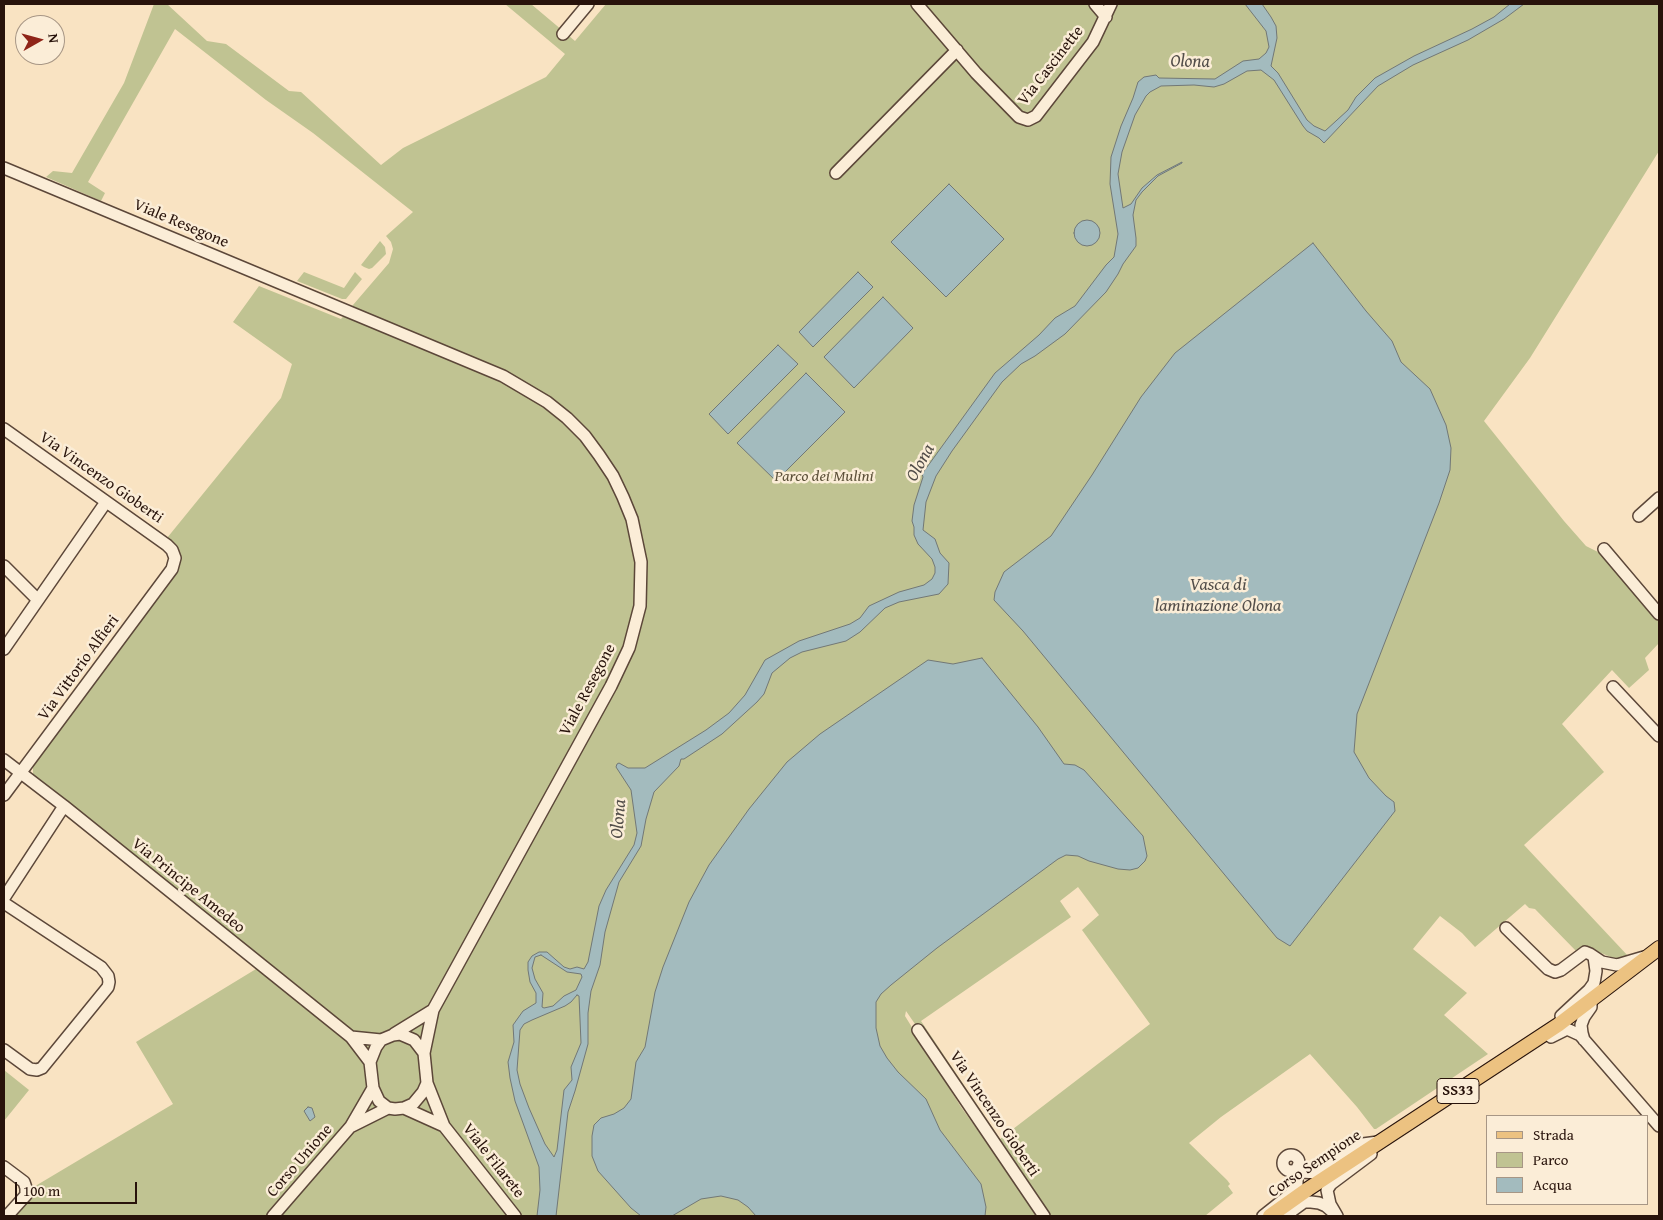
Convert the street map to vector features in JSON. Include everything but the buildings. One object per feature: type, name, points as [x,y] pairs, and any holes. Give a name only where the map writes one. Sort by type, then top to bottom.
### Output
[{"type":"main road","name":"Corso Sempione","points":[[1270,1216],[1558,1025],[1659,948]]},
{"type":"street","points":[[563,34],[588,4]]},
{"type":"street","points":[[836,173],[957,50],[917,4]]},
{"type":"street","points":[[1095,4],[1106,17]]},
{"type":"street","name":"Via Cascinette","points":[[957,50],[976,73],[1019,117],[1028,120],[1036,116],[1093,42],[1111,4]]},
{"type":"street","name":"Viale Resegone","points":[[4,168],[503,376],[547,402],[567,418],[585,436],[613,476],[632,519],[641,562],[640,606],[631,641],[621,667],[433,1010],[424,1053]]},
{"type":"street","name":"Via Vincenzo Gioberti","points":[[4,429],[166,545],[172,550],[175,558]]},
{"type":"street","points":[[1639,516],[1659,498]]},
{"type":"street","points":[[4,650],[106,502]]},
{"type":"street","points":[[1604,549],[1659,614]]},
{"type":"street","name":"Via Vittorio Alfieri","points":[[4,795],[172,569],[175,558]]},
{"type":"street","points":[[4,566],[38,600]]},
{"type":"street","points":[[1613,687],[1659,736]]},
{"type":"street","name":"Via Principe Amedeo","points":[[4,760],[351,1037],[370,1062]]},
{"type":"street","points":[[4,898],[64,806]]},
{"type":"street","points":[[4,903],[101,967],[108,976],[109,982],[108,987],[42,1068],[37,1070],[30,1069],[4,1050]]},
{"type":"street","name":"Corso Sempione","points":[[1506,928],[1551,971],[1555,972],[1561,970],[1583,953],[1588,953],[1602,962],[1617,965],[1647,958]]},
{"type":"street","name":"Corso Sempione","points":[[1558,1025],[1563,1014],[1594,983],[1596,971],[1594,958]]},
{"type":"street","points":[[1584,1040],[1581,1024],[1591,1007],[1591,1000]]},
{"type":"street","name":"Viale Resegone","points":[[393,1035],[433,1010]]},
{"type":"street","points":[[1537,1039],[1546,1039],[1567,1029],[1574,1031],[1659,1126]]},
{"type":"street","name":"Via Vincenzo Gioberti","points":[[918,1030],[1044,1216]]},
{"type":"street","points":[[351,1037],[381,1040],[400,1034],[410,1037],[420,1046],[424,1053],[427,1083],[420,1098],[404,1108],[388,1108],[379,1101],[373,1088],[370,1062],[381,1040]]},
{"type":"street","name":"Viale Filarete","points":[[427,1083],[444,1126],[515,1216]]},
{"type":"street","name":"Corso Unione","points":[[273,1216],[351,1126],[373,1088]]},
{"type":"street","name":"Corso Unione","points":[[351,1126],[388,1108]]},
{"type":"street","name":"Viale Filarete","points":[[404,1108],[444,1126]]},
{"type":"street","points":[[1337,1216],[1330,1204],[1327,1190],[1331,1184],[1370,1156],[1380,1142]]},
{"type":"street","name":"Corso Sempione","points":[[1262,1216],[1298,1189],[1297,1175],[1294,1168],[1300,1172],[1318,1173],[1363,1144],[1380,1142]]},
{"type":"street","points":[[4,1167],[24,1182],[26,1188],[26,1194],[7,1216]]},
{"type":"street","points":[[1285,1216],[1304,1202],[1319,1202],[1337,1216]]},
{"type":"green space","name":"Parco dei Mulini","points":[[154,4],[167,4],[207,41],[226,44],[289,91],[301,92],[381,165],[403,148],[546,77],[565,54],[505,4],[531,4],[575,41],[606,4],[1089,4],[1097,12],[1114,4],[1659,4],[1659,151],[1530,358],[1484,421],[1564,521],[1586,546],[1600,553],[1659,621],[1659,643],[1645,658],[1649,670],[1629,688],[1612,670],[1562,724],[1604,772],[1524,845],[1629,957],[1613,958],[1587,947],[1576,951],[1535,909],[1529,908],[1525,904],[1475,947],[1462,933],[1440,916],[1413,949],[1467,993],[1444,1015],[1488,1054],[1374,1129],[1310,1054],[1221,1117],[1189,1143],[1227,1180],[1230,1184],[1228,1186],[1233,1193],[1205,1216],[1051,1216],[977,1114],[906,1011],[905,1016],[961,1107],[1040,1216],[10,1216],[37,1185],[173,1104],[136,1042],[256,969],[263,961],[39,782],[33,774],[33,764],[177,571],[180,557],[177,545],[167,538],[281,398],[292,364],[233,322],[259,286],[341,319],[389,263],[393,249],[391,242],[386,236],[413,212],[313,133],[266,100],[175,29],[88,182],[105,193],[101,201],[46,177],[53,171],[72,173],[124,83]],"holes":[[[1078,887],[1099,915],[1082,930],[1150,1024],[1000,1139],[921,1021],[1071,917],[1060,901]]]},
{"type":"green space","points":[[380,241],[385,247],[386,254],[372,268],[369,269],[361,265]]},
{"type":"green space","points":[[304,272],[344,288],[355,272],[362,279],[346,299],[342,299],[297,281]]},
{"type":"green space","points":[[4,1070],[29,1090],[4,1121]]},
{"type":"water","points":[[1245,4],[1262,4],[1271,17],[1276,26],[1277,38],[1271,66],[1278,73],[1307,120],[1325,131],[1348,110],[1356,97],[1375,78],[1414,56],[1494,17],[1510,4],[1524,4],[1504,19],[1468,40],[1413,65],[1378,86],[1324,143],[1307,131],[1274,80],[1261,70],[1247,71],[1224,84],[1214,87],[1194,85],[1161,86],[1146,96],[1135,115],[1122,152],[1118,174],[1123,208],[1131,204],[1142,188],[1157,175],[1182,163],[1158,176],[1136,200],[1133,215],[1136,246],[1106,292],[1065,334],[1021,364],[1002,382],[936,476],[926,502],[923,530],[935,539],[940,553],[949,563],[948,584],[939,594],[899,602],[885,608],[860,632],[846,641],[802,652],[790,658],[772,673],[764,694],[757,702],[722,734],[684,759],[681,759],[679,766],[654,792],[641,846],[619,882],[605,932],[600,965],[591,991],[588,1013],[588,1044],[568,1112],[556,1216],[537,1216],[540,1190],[539,1167],[515,1101],[510,1078],[508,1062],[514,1042],[513,1025],[523,1011],[536,1003],[536,993],[530,982],[528,970],[528,962],[532,956],[539,952],[547,952],[564,967],[570,969],[577,967],[584,969],[588,962],[599,906],[606,890],[634,845],[637,833],[631,790],[616,767],[617,764],[619,763],[628,768],[645,768],[706,730],[729,713],[745,695],[765,660],[799,641],[850,624],[860,618],[869,606],[899,592],[924,585],[932,579],[935,567],[932,559],[918,544],[914,535],[912,521],[914,505],[923,477],[922,474],[995,373],[1039,335],[1055,318],[1075,306],[1114,257],[1118,234],[1110,184],[1111,157],[1138,82],[1144,77],[1156,75],[1159,78],[1215,79],[1243,61],[1259,59],[1266,53],[1269,47],[1266,31]],"holes":[[[541,955],[567,972],[581,974],[582,977],[576,990],[564,996],[553,1006],[544,1008],[542,1007],[543,993],[535,979],[532,968],[535,957]],[[577,995],[579,996],[581,1043],[571,1067],[572,1080],[564,1090],[557,1150],[554,1157],[545,1144],[520,1084],[517,1070],[520,1030],[524,1024],[565,1006]]]},
{"type":"water","points":[[949,184],[1004,239],[946,297],[891,242]]},
{"type":"water","points":[[1087,220],[1096,224],[1100,233],[1096,242],[1087,246],[1078,242],[1074,233],[1078,224]]},
{"type":"water","name":"Vasca di laminazione Olona","points":[[1313,243],[1392,341],[1401,362],[1430,389],[1446,425],[1451,448],[1450,470],[1439,503],[1357,714],[1354,752],[1369,778],[1394,802],[1395,811],[1290,946],[1277,938],[1023,631],[994,600],[995,592],[1004,572],[1051,536],[1141,397],[1175,353]]},
{"type":"water","points":[[858,272],[873,287],[813,347],[799,332]]},
{"type":"water","points":[[883,297],[913,328],[854,388],[824,357]]},
{"type":"water","points":[[778,345],[798,364],[728,434],[709,414]]},
{"type":"water","points":[[806,373],[845,412],[776,481],[737,443]]},
{"type":"water","points":[[982,658],[1038,727],[1064,764],[1075,765],[1084,770],[1143,836],[1147,856],[1138,868],[1130,870],[1118,869],[1078,856],[1066,855],[1058,859],[937,948],[891,985],[881,994],[876,1002],[876,1028],[880,1046],[898,1072],[926,1099],[940,1130],[981,1184],[986,1207],[985,1216],[756,1216],[738,1200],[721,1196],[701,1199],[672,1216],[641,1216],[631,1208],[598,1171],[592,1156],[594,1125],[601,1118],[614,1114],[624,1108],[631,1099],[636,1062],[645,1047],[655,992],[663,967],[689,902],[709,865],[749,809],[787,762],[820,734],[928,660],[953,664]]},
{"type":"water","points":[[308,1107],[312,1108],[315,1117],[310,1121],[304,1111]]},
{"type":"water label","name":"Olona","points":[[1190,62]]},
{"type":"water label","name":"Olona","points":[[921,463]]},
{"type":"water label","name":"Olona","points":[[619,819]]}]
